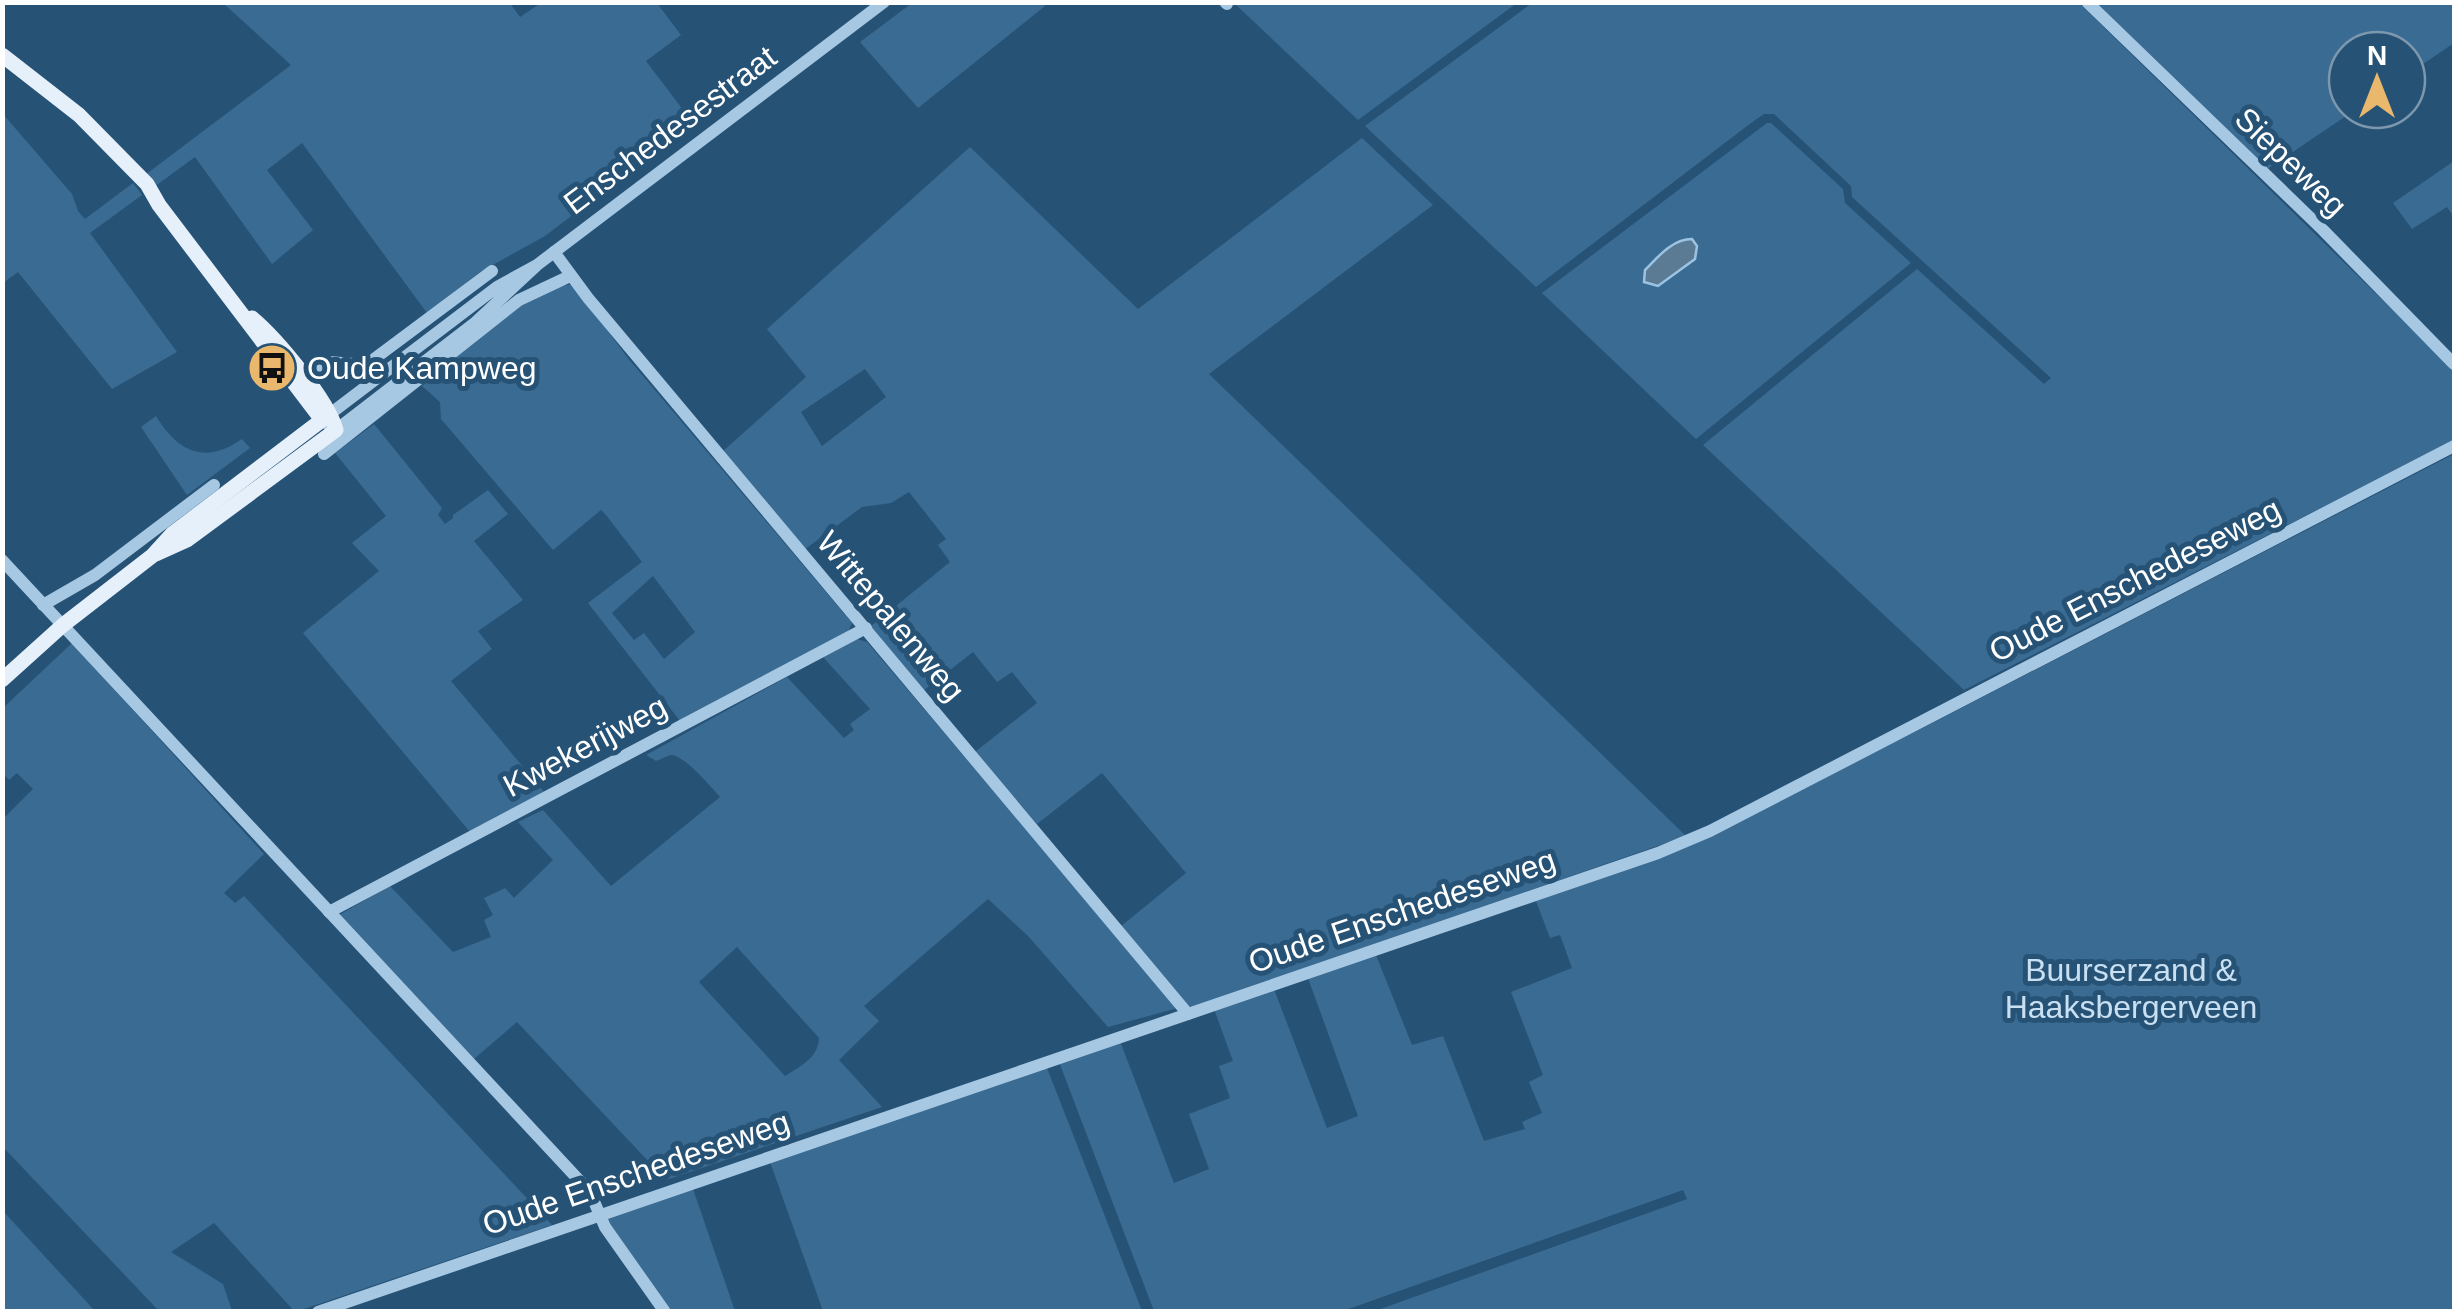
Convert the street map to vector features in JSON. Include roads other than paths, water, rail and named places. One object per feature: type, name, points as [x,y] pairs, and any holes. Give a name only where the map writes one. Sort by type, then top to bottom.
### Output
[{"type":"main road","points":[[2,55],[80,115],[146,184],[336,430]]},
{"type":"main road","name":"Enschedesestraat","points":[[2,680],[63,625],[152,556],[172,534],[327,416]]},
{"type":"main road","name":"Enschedesestraat","points":[[152,556],[187,540],[336,430]]},
{"type":"street","name":"Enschedesestraat","points":[[336,430],[476,322],[537,265],[884,2]]},
{"type":"street","name":"Siepeweg","points":[[2087,2],[2323,230],[2454,364]]},
{"type":"street","name":"Wittepalenweg","points":[[554,252],[570,276],[1188,1014]]},
{"type":"street","name":"Enschedesestraat","points":[[327,416],[497,287],[537,265]]},
{"type":"street","points":[[297,379],[330,362],[366,365],[492,270]]},
{"type":"street","points":[[324,454],[519,300],[570,276]]},
{"type":"street","name":"Oude Enschedeseweg","points":[[318,1312],[1710,831],[2454,446]]},
{"type":"street","points":[[43,605],[95,575],[214,485]]},
{"type":"street","points":[[2,560],[590,1192],[605,1227],[666,1312]]},
{"type":"street","name":"Kwekerijweg","points":[[329,912],[866,628]]},
{"type":"place","name":"Oude Kampweg","points":[[272,368]]},
{"type":"park label","name":"Buurserzand & Haaksbergerveen","points":[[2131,988]]}]
